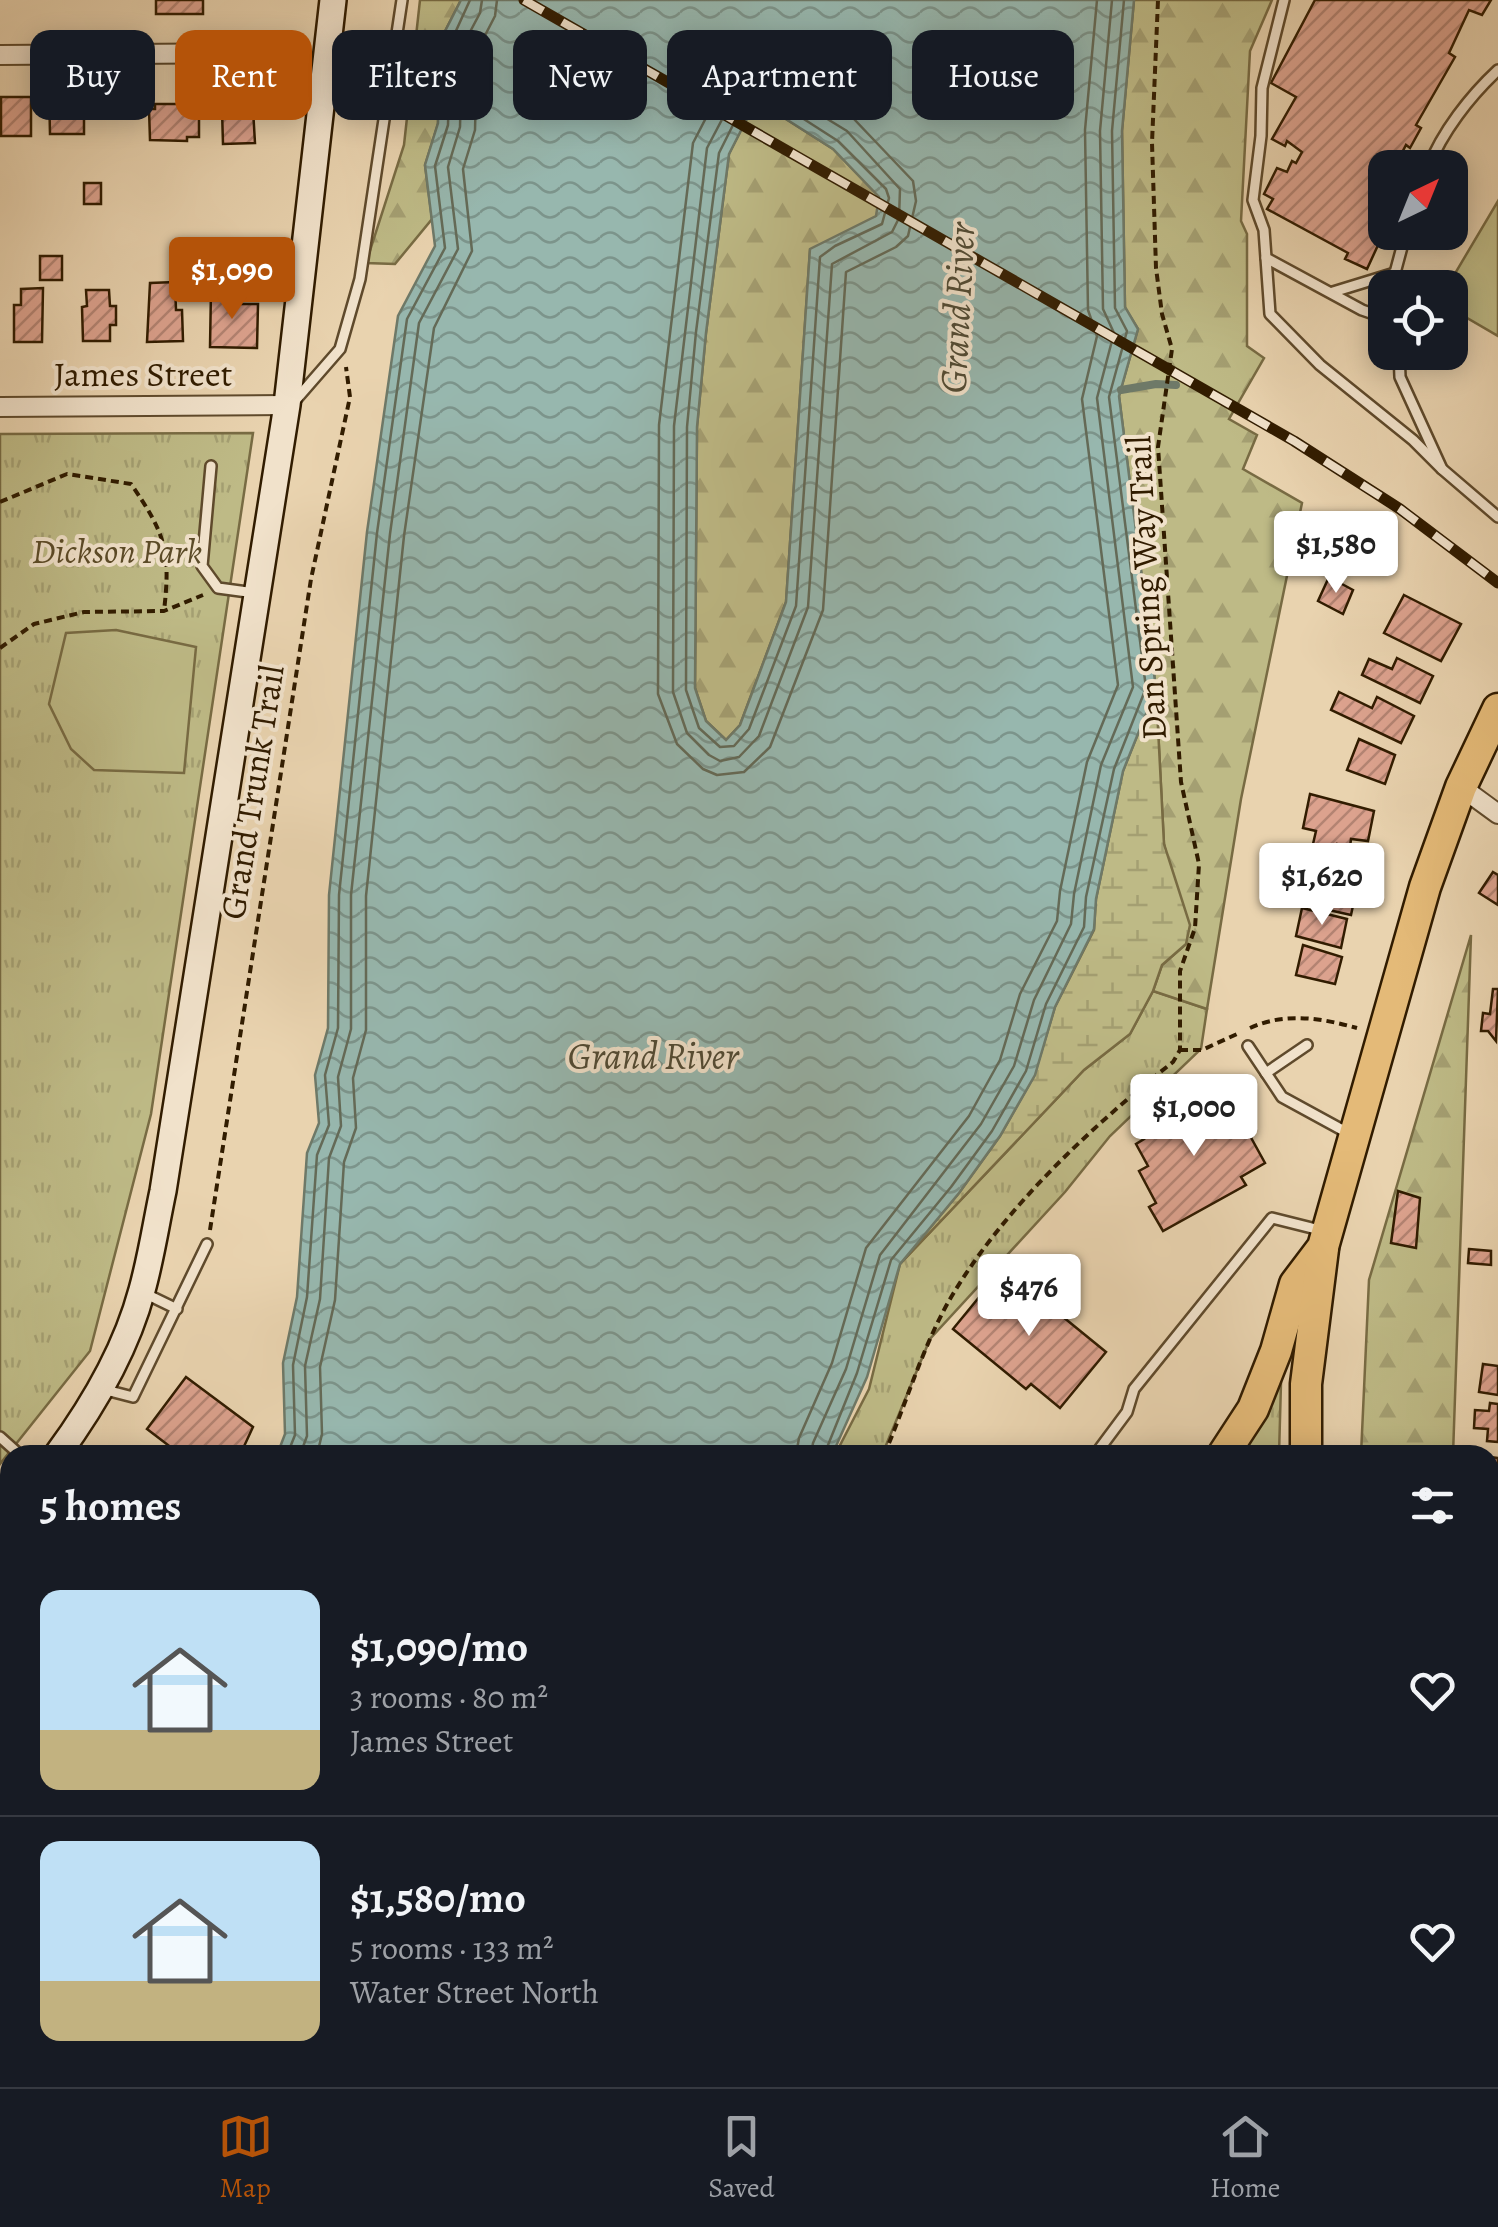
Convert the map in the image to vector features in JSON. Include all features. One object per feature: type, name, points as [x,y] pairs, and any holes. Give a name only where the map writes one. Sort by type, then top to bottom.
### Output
[{"type":"main road","points":[[64,1445],[118,1355],[142,1292],[163,1191],[287,405],[333,0]]},
{"type":"main road","points":[[1306,1445],[1306,1384],[1325,1239],[1425,887],[1461,787],[1498,709]]},
{"type":"main road","points":[[1230,1445],[1254,1409],[1295,1284],[1325,1239]]},
{"type":"street","points":[[0,56],[175,59]]},
{"type":"street","name":"James Street","points":[[0,407],[287,405]]},
{"type":"street","points":[[1461,787],[1498,814]]},
{"type":"lane","points":[[287,405],[297,400],[340,349],[360,279],[402,0]]},
{"type":"lane","points":[[1284,0],[1262,88],[1253,200],[1264,230],[1270,314],[1320,365],[1498,516]]},
{"type":"lane","points":[[1435,150],[1482,85],[1498,70]]},
{"type":"lane","points":[[1266,258],[1368,312]]},
{"type":"lane","points":[[1333,292],[1368,281]]},
{"type":"lane","points":[[1400,370],[1442,470]]},
{"type":"lane","points":[[211,466],[202,566],[218,588],[258,593]]},
{"type":"lane","points":[[1266,1073],[1307,1045]]},
{"type":"lane","points":[[1248,1046],[1282,1097],[1354,1137]]},
{"type":"lane","points":[[1102,1445],[1127,1412],[1134,1389],[1272,1218],[1325,1239]]},
{"type":"lane","points":[[100,1388],[133,1397],[208,1244]]},
{"type":"lane","points":[[142,1292],[178,1309]]},
{"type":"path","name":"Dan Spring Way Trail","points":[[1158,0],[1152,143],[1156,268],[1162,314],[1172,349],[1158,447],[1182,782],[1199,864],[1196,928],[1180,971],[1180,1050]]},
{"type":"path","name":"Grand Trunk Trail","points":[[208,1244],[311,579],[350,397],[340,349]]},
{"type":"path","points":[[0,502],[67,474],[131,484],[157,522],[168,571],[164,611]]},
{"type":"path","points":[[0,648],[34,624],[84,612],[164,611],[218,588]]},
{"type":"path","points":[[888,1445],[951,1298],[977,1257],[1080,1143],[1173,1062],[1180,1050],[1202,1050],[1264,1021],[1291,1016],[1384,1035]]},
{"type":"green space","points":[[420,0],[461,0],[446,30],[417,30]]},
{"type":"green space","points":[[1134,0],[1272,0],[1250,51],[1241,221],[1247,234],[1247,346],[1264,358],[1229,419],[1257,435],[1243,469],[1302,503],[1241,799],[1207,1009],[1153,991],[1162,965],[1186,944],[1164,844],[1156,689],[1119,396],[1138,329],[1125,308],[1122,131]]},
{"type":"green space","points":[[407,120],[438,120],[425,165],[432,219],[395,264],[366,263],[404,145]]},
{"type":"green space","points":[[746,120],[787,120],[833,149],[879,196],[877,216],[810,250],[786,602],[740,725],[726,740],[706,721],[695,688],[697,427],[729,154]]},
{"type":"green space","points":[[1498,201],[1498,336],[1468,318],[1468,270],[1457,270]]},
{"type":"green space","name":"Dickson Park","points":[[253,433],[151,1114],[90,1351],[15,1445],[0,1445],[0,434]]},
{"type":"green space","points":[[116,630],[196,647],[184,773],[94,770],[71,749],[49,704],[66,633]]},
{"type":"green space","points":[[1156,689],[1164,844],[1190,925],[1186,944],[1162,965],[1130,1034],[1084,1070],[900,1264],[1000,1136],[1034,1076],[1055,1007],[1094,930],[1096,899],[1123,771]]},
{"type":"green space","points":[[1471,935],[1453,1445],[1361,1445],[1369,1280]]},
{"type":"green space","points":[[1153,991],[1207,1009],[1201,1049],[1110,1136],[1065,1192],[930,1339],[886,1445],[840,1445],[869,1389],[900,1264],[1084,1070],[1130,1034]]},
{"type":"green space","points":[[1277,1383],[1281,1383],[1279,1445],[1249,1445]]},
{"type":"water","name":"Grand River","points":[[461,0],[1134,0],[1122,131],[1125,307],[1138,329],[1119,396],[1156,689],[1123,771],[1096,899],[1094,929],[1055,1007],[1035,1075],[1000,1136],[900,1264],[867,1377],[836,1445],[281,1445],[285,1434],[283,1363],[297,1297],[307,1153],[319,1123],[315,1075],[328,1028],[329,895],[367,532],[398,316],[435,246],[425,165],[438,120],[493,120],[493,30],[446,30]],"holes":[[[667,30],[892,30],[892,120],[787,120],[833,149],[879,197],[876,216],[810,249],[786,602],[740,725],[726,740],[706,721],[695,688],[697,427],[729,154],[746,120],[667,120]]]},
{"type":"building","points":[[156,0],[203,0],[203,14],[156,14]]},
{"type":"building","points":[[1315,0],[1491,0],[1482,15],[1469,10],[1449,53],[1455,57],[1416,125],[1421,128],[1410,148],[1406,145],[1403,150],[1368,150],[1368,250],[1376,250],[1367,269],[1345,259],[1348,253],[1267,209],[1273,199],[1264,194],[1277,168],[1287,172],[1302,152],[1287,141],[1285,146],[1272,139],[1296,97],[1271,83]]},
{"type":"building","points":[[1,97],[30,97],[31,136],[1,136]]},
{"type":"building","points":[[155,104],[175,104],[175,120],[199,120],[199,137],[187,137],[187,141],[150,140],[149,120],[155,120]]},
{"type":"building","points":[[50,120],[84,120],[84,134],[50,134]]},
{"type":"building","points":[[222,120],[254,120],[255,143],[223,144]]},
{"type":"building","points":[[84,183],[101,183],[101,204],[84,204]]},
{"type":"building","points":[[40,256],[62,256],[62,280],[40,280]]},
{"type":"building","points":[[204,269],[205,295],[189,295],[189,270]]},
{"type":"building","points":[[175,282],[176,310],[182,310],[183,341],[147,342],[150,283]]},
{"type":"building","points":[[43,288],[42,342],[14,342],[14,305],[21,305],[21,289]]},
{"type":"building","points":[[86,290],[109,290],[110,306],[116,306],[116,325],[110,325],[110,341],[83,341]]},
{"type":"building","points":[[211,290],[233,290],[232,304],[258,304],[257,348],[210,347]]},
{"type":"building","points":[[1329,577],[1353,590],[1343,614],[1318,601]]},
{"type":"building","points":[[1404,595],[1461,624],[1441,661],[1384,633]]},
{"type":"building","points":[[1397,658],[1433,676],[1420,703],[1362,675],[1369,659],[1392,669]]},
{"type":"building","points":[[1339,692],[1372,708],[1377,697],[1414,716],[1401,743],[1331,710]]},
{"type":"building","points":[[1359,739],[1395,755],[1385,784],[1347,770]]},
{"type":"building","points":[[1310,794],[1374,811],[1368,841],[1351,839],[1350,847],[1337,844],[1335,850],[1313,844],[1316,831],[1303,828]]},
{"type":"building","points":[[1493,872],[1498,875],[1498,905],[1479,893]]},
{"type":"building","points":[[1319,876],[1357,887],[1351,915],[1311,906]]},
{"type":"building","points":[[1302,908],[1347,919],[1341,948],[1296,936]]},
{"type":"building","points":[[1303,945],[1342,957],[1335,984],[1296,975]]},
{"type":"building","points":[[1493,989],[1498,989],[1496,1041],[1488,1031],[1481,1031],[1483,1013],[1490,1014]]},
{"type":"building","points":[[1203,1094],[1211,1107],[1217,1103],[1228,1122],[1239,1116],[1265,1163],[1241,1177],[1246,1185],[1163,1231],[1149,1207],[1156,1203],[1139,1171],[1148,1166],[1136,1144],[1144,1139],[1139,1131],[1156,1122],[1153,1116],[1188,1096],[1191,1101]]},
{"type":"building","points":[[1398,1191],[1420,1198],[1416,1248],[1391,1243]]},
{"type":"building","points":[[1469,1249],[1491,1251],[1491,1265],[1468,1263]]},
{"type":"building","points":[[1003,1268],[1106,1352],[1060,1408],[1031,1384],[1026,1389],[953,1329]]},
{"type":"building","points":[[1483,1364],[1498,1366],[1498,1395],[1479,1392]]},
{"type":"building","points":[[186,1377],[253,1427],[245,1445],[168,1445],[147,1429]]},
{"type":"building","points":[[1490,1403],[1498,1404],[1498,1442],[1487,1441],[1488,1429],[1474,1428],[1475,1410],[1489,1411]]},
{"type":"waterway","points":[[1121,390],[1176,385]]},
{"type":"railway","points":[[524,0],[1294,441],[1400,509],[1498,583]]}]
